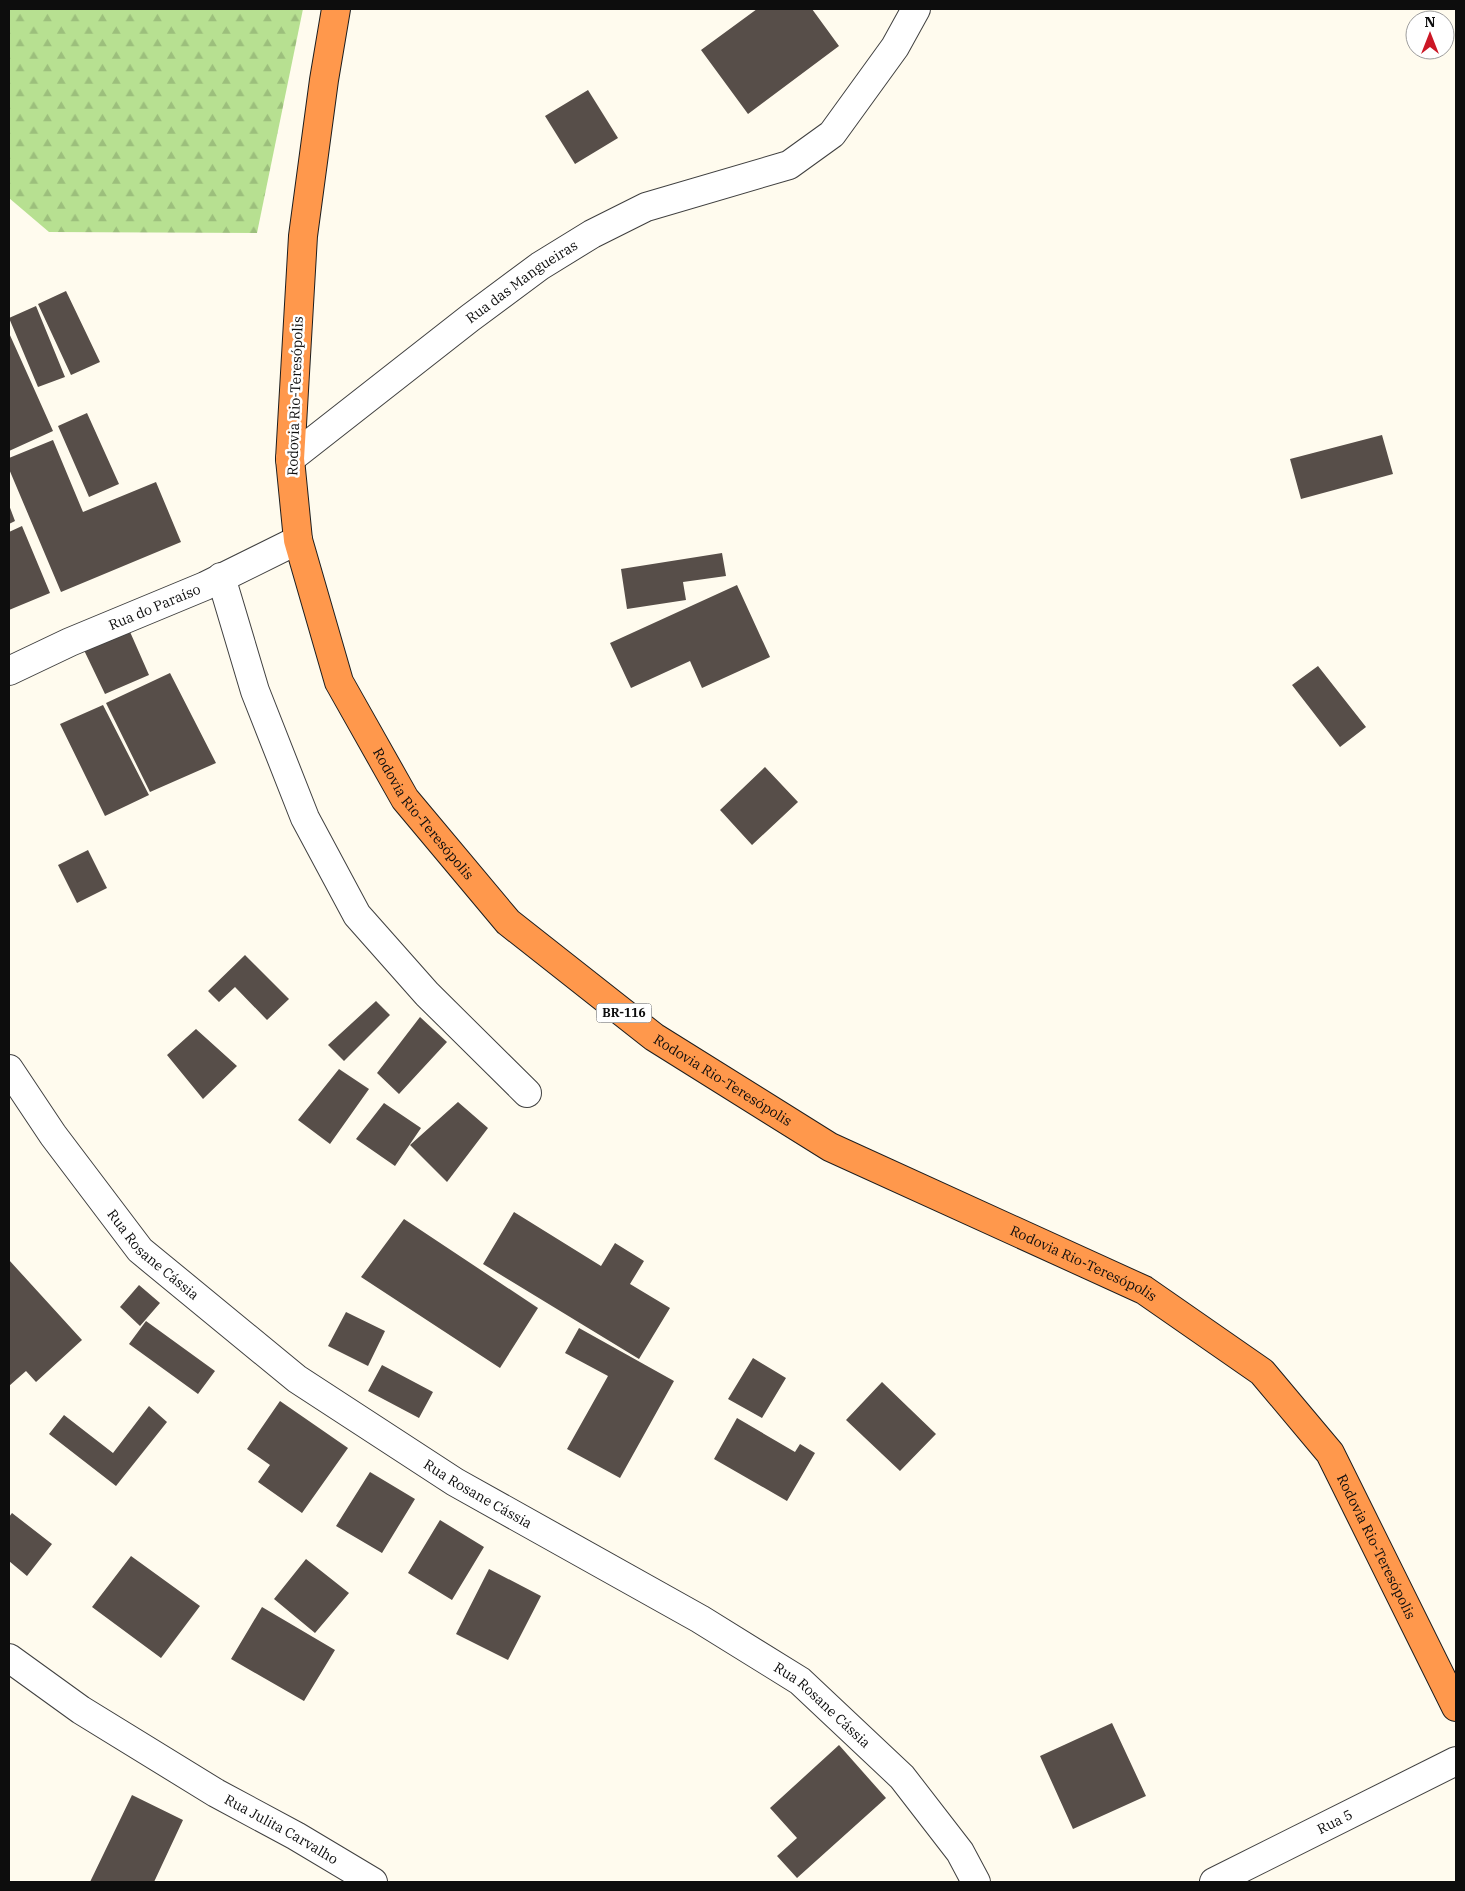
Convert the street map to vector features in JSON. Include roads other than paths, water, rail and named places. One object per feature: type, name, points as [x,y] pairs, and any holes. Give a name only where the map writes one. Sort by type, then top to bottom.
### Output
[{"type":"highway","name":"Rodovia Rio-Teresópolis","points":[[336,9],[324,80],[303,236],[290,459],[298,540],[339,682],[405,799],[508,922],[654,1037],[830,1147],[1144,1290],[1262,1372],[1330,1452],[1456,1707]]},
{"type":"street","name":"Rua das Mangueiras","points":[[290,459],[470,318],[540,266],[592,234],[646,206],[789,166],[832,134],[895,47],[916,9]]},
{"type":"street","name":"Rua do Paraíso","points":[[9,671],[70,642],[221,578],[298,540]]},
{"type":"street","points":[[221,578],[255,690],[301,808],[357,915],[427,994],[527,1093]]},
{"type":"street","name":"Rua Rosane Cássia","points":[[9,1069],[53,1135],[140,1250],[297,1379],[455,1482],[700,1619],[800,1681],[902,1777],[960,1852],[976,1882]]},
{"type":"street","name":"Rua Julita Carvalho","points":[[9,1658],[81,1710],[216,1793],[296,1836],[373,1882]]},
{"type":"street","name":"Rua 5","points":[[1214,1882],[1456,1761]]}]
